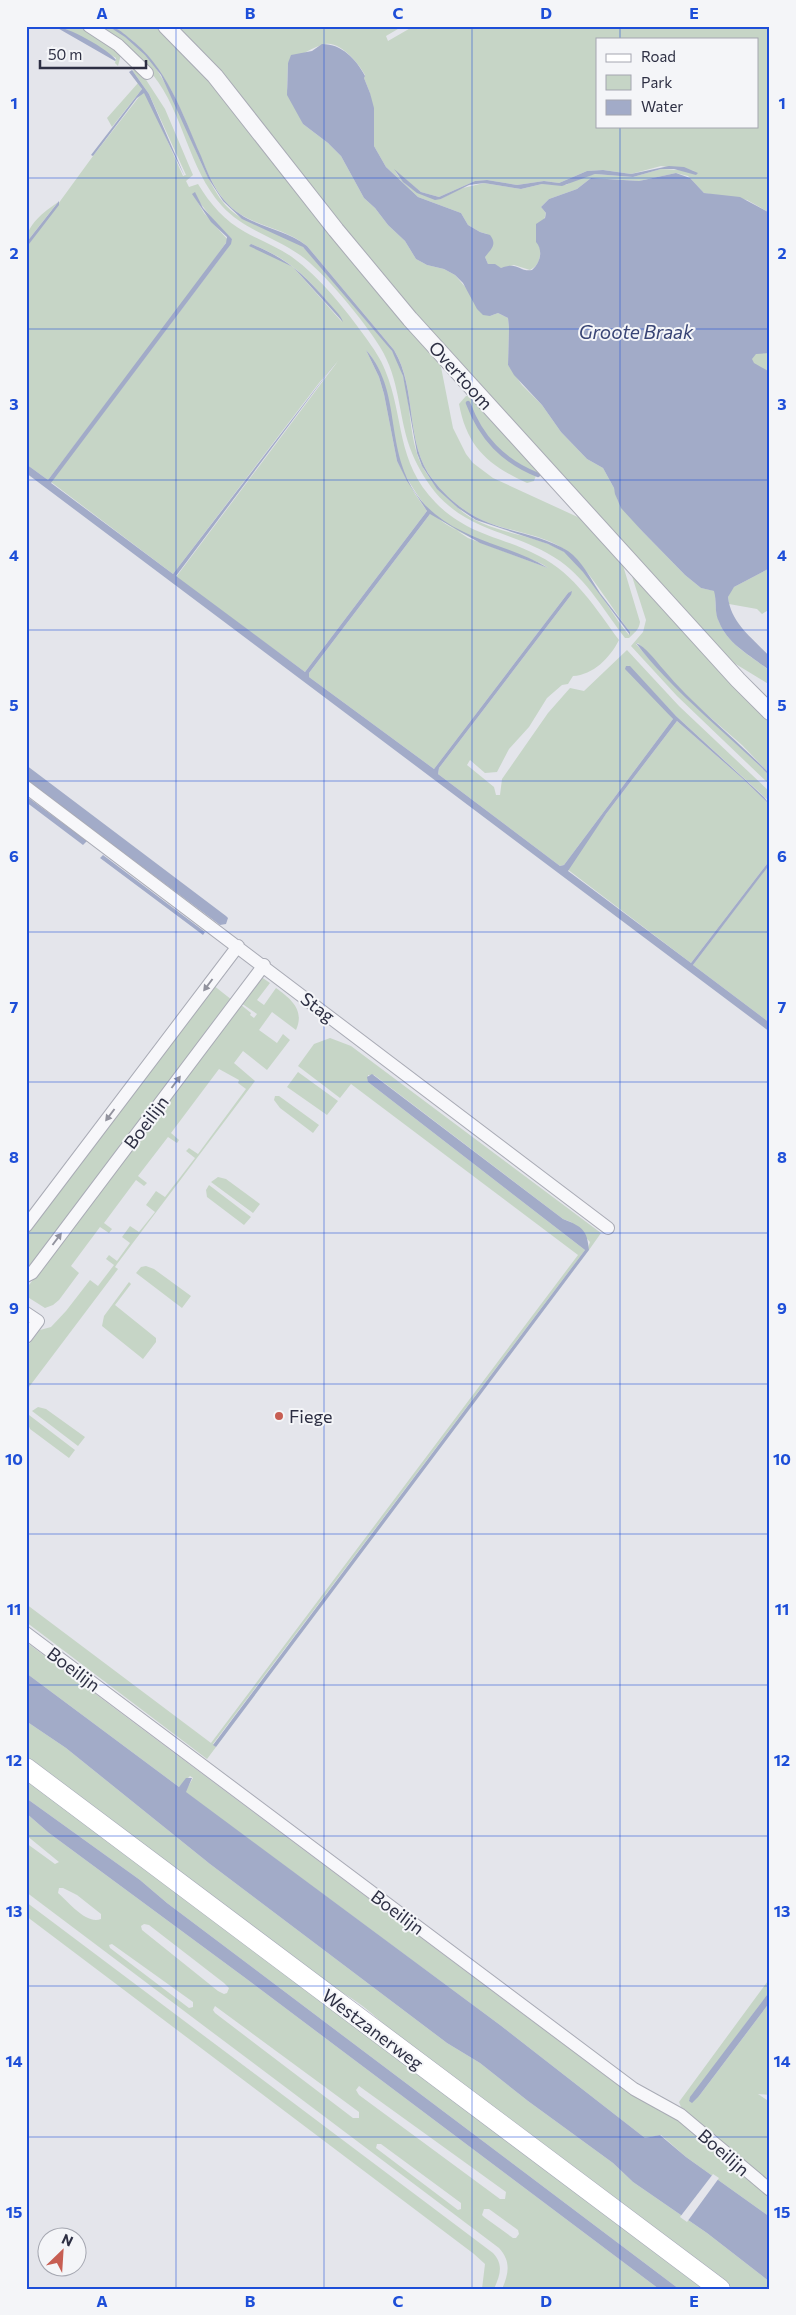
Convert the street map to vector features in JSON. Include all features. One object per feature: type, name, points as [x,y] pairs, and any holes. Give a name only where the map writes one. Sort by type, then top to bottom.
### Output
[{"type":"main road","name":"Westzanerweg","points":[[26,1768],[720,2289]]},
{"type":"street","points":[[88,26],[118,45],[147,73]]},
{"type":"street","name":"Overtoom","points":[[166,26],[215,76],[348,245],[410,319],[738,680],[770,712]]},
{"type":"street","name":"Stag","points":[[26,787],[264,965],[349,1030],[355,1037],[608,1228]]},
{"type":"street","name":"Boeilijn","points":[[26,1226],[238,946]]},
{"type":"street","name":"Boeilijn","points":[[26,1276],[32,1273],[264,965]]},
{"type":"street","points":[[26,1313],[38,1321],[26,1337]]},
{"type":"street","name":"Boeilijn","points":[[26,1633],[634,2089],[681,2115],[770,2190]]},
{"type":"green space","points":[[60,26],[83,26],[121,54],[118,66],[115,63],[116,58]]},
{"type":"green space","points":[[95,26],[119,32],[136,44],[112,26],[156,26],[191,59],[436,358],[441,367],[453,428],[466,454],[473,463],[493,478],[582,519],[622,562],[640,622],[629,638],[625,638],[579,577],[560,561],[544,551],[463,516],[448,506],[435,492],[421,471],[410,448],[387,359],[365,324],[332,285],[310,263],[290,249],[240,221],[222,206],[201,175],[172,107],[153,75],[133,56]],"holes":[[[141,49],[156,66],[175,98],[210,177],[224,200],[243,216],[297,239],[307,246],[394,350],[406,382],[418,450],[433,480],[458,505],[481,520],[537,537],[564,549],[590,576],[630,632],[629,635],[589,578],[572,558],[550,545],[494,528],[468,516],[432,481],[424,470],[416,451],[405,382],[392,351],[332,278],[305,249],[288,238],[239,216],[223,202],[210,182],[172,97],[157,70]]]},
{"type":"green space","points":[[176,26],[403,26],[386,36],[388,41],[414,26],[770,26],[770,213],[747,200],[704,193],[688,176],[676,173],[639,181],[591,178],[577,189],[549,199],[541,207],[546,213],[544,220],[536,226],[540,256],[538,262],[530,270],[514,265],[501,268],[488,264],[485,257],[487,234],[468,225],[461,213],[418,197],[386,167],[374,146],[370,93],[364,78],[365,75],[349,54],[337,46],[325,44],[311,49],[288,63],[287,88],[303,124],[328,143],[341,156],[364,198],[405,241],[416,259],[455,275],[490,316],[498,313],[508,318],[508,365],[522,385],[542,405],[561,432],[587,459],[603,468],[614,488],[618,501],[642,531],[685,575],[701,588],[715,591],[716,610],[723,630],[737,646],[770,671],[770,685],[729,660],[402,299]],"holes":[[[661,166],[695,171],[661,169],[633,177],[595,174],[583,176],[566,185],[542,184],[521,189],[484,183],[459,189],[441,199],[415,190],[404,182],[395,171],[421,192],[439,197],[475,181],[487,180],[517,185],[544,181],[559,183],[587,171],[603,170],[631,174]]]},
{"type":"green space","points":[[132,70],[141,72],[165,109],[193,175],[186,181],[189,187],[198,184],[213,205],[231,223],[287,253],[303,265],[332,294],[366,338],[385,370],[396,405],[407,455],[423,487],[436,503],[448,514],[473,529],[525,549],[563,572],[584,593],[619,640],[606,659],[594,669],[573,676],[568,684],[562,685],[547,698],[529,727],[509,749],[497,772],[485,773],[470,760],[467,765],[494,787],[496,795],[500,795],[502,779],[548,713],[570,688],[584,691],[627,650],[679,706],[770,792],[770,802],[676,716],[628,665],[673,719],[564,865],[560,866],[438,774],[439,768],[571,595],[568,593],[434,769],[309,677],[309,673],[430,514],[439,518],[420,499],[400,464],[381,374],[366,350],[379,377],[384,394],[397,461],[415,494],[427,511],[305,672],[176,577],[338,361],[319,383],[173,574],[51,482],[227,249],[232,239],[215,222],[193,194],[204,213],[228,240],[48,480],[26,464],[26,248],[142,93],[145,93],[148,97],[183,176],[186,175],[149,94]],"holes":[[[251,244],[279,258],[293,267]],[[293,267],[301,273],[329,304],[342,322]],[[456,530],[536,561],[548,568],[468,538]]]},
{"type":"green space","points":[[138,83],[142,89],[112,127],[107,118]]},
{"type":"green space","points":[[58,202],[26,243],[32,225]]},
{"type":"green space","points":[[770,347],[770,378],[748,359],[751,352]]},
{"type":"green space","points":[[466,396],[471,396],[538,470],[534,481],[527,483],[513,476],[481,453],[468,432],[459,404]]},
{"type":"green space","points":[[770,568],[770,609],[762,614],[757,609],[729,604],[728,597],[732,588]]},
{"type":"green space","points":[[631,573],[770,721],[770,774],[742,745],[690,699],[770,776],[770,785],[677,696],[631,646],[643,632],[646,620]],"holes":[[[638,643],[687,697],[652,662],[636,644]]]},
{"type":"green space","points":[[677,721],[770,805],[770,860],[691,963],[567,869],[606,814]]},
{"type":"green space","points":[[770,863],[770,1023],[693,965]]},
{"type":"green space","points":[[260,976],[270,983],[257,1000],[264,1005],[276,988],[282,992],[298,1011],[299,1017],[296,1030],[272,1012],[259,1030],[277,1043],[283,1034],[290,1040],[267,1070],[243,1051],[234,1063],[255,1081],[117,1264],[115,1267],[118,1269],[26,1391],[26,1348],[40,1330],[51,1327],[90,1280],[98,1286],[114,1265],[106,1259],[109,1255],[117,1261],[130,1243],[122,1237],[130,1226],[139,1232],[155,1212],[146,1205],[156,1191],[165,1197],[195,1158],[186,1151],[189,1148],[198,1154],[246,1089],[238,1083],[239,1080],[219,1069],[171,1133],[179,1140],[177,1143],[168,1137],[138,1176],[147,1183],[144,1186],[136,1180],[104,1223],[112,1229],[109,1233],[100,1227],[71,1266],[79,1273],[59,1300],[45,1308],[26,1296],[26,1289],[240,1004],[254,1018],[257,1014],[241,1003]]},
{"type":"green space","points":[[213,985],[232,1000],[26,1271],[26,1233]]},
{"type":"green space","points":[[330,1038],[351,1046],[601,1233],[589,1250],[590,1242],[571,1222],[563,1219],[374,1075],[368,1075],[368,1082],[585,1250],[213,1744],[216,1747],[207,1759],[26,1622],[26,1604],[211,1743],[578,1255],[351,1084],[340,1098],[298,1066],[314,1044]]},
{"type":"green space","points":[[298,1072],[338,1101],[327,1115],[287,1087]]},
{"type":"green space","points":[[275,1096],[279,1096],[319,1125],[313,1133],[280,1108],[274,1100]]},
{"type":"green space","points":[[218,1177],[226,1179],[260,1204],[253,1213],[211,1182]]},
{"type":"green space","points":[[209,1185],[251,1217],[244,1225],[207,1197],[206,1190]]},
{"type":"green space","points":[[146,1266],[154,1269],[191,1296],[182,1308],[136,1273],[141,1267]]},
{"type":"green space","points":[[129,1282],[131,1284],[115,1305],[156,1338],[156,1342],[143,1359],[102,1326],[104,1316]]},
{"type":"green space","points":[[38,1407],[46,1409],[85,1437],[78,1446],[32,1411]]},
{"type":"green space","points":[[29,1415],[75,1450],[69,1458],[30,1429],[27,1422]]},
{"type":"green space","points":[[26,1642],[611,2080],[678,2120],[770,2198],[770,2217],[686,2157],[661,2135],[645,2138],[500,2025],[185,1792],[193,1778],[190,1776],[179,1787],[26,1673]]},
{"type":"green space","points":[[26,1721],[66,1748],[210,1864],[447,2043],[480,2063],[528,2101],[613,2163],[633,2182],[707,2233],[770,2282],[770,2289],[733,2289],[398,2037],[358,2002],[329,1986],[26,1758]]},
{"type":"green space","points":[[26,1780],[706,2289],[679,2289],[167,1903],[140,1880],[26,1798]]},
{"type":"green space","points":[[26,1813],[49,1833],[659,2289],[502,2289],[508,2267],[506,2258],[499,2248],[26,1892],[26,1843],[55,1864],[59,1862],[26,1835]],"holes":[[[59,1888],[63,1888],[77,1895],[101,1914],[101,1919],[95,1920],[83,1916],[58,1893]],[[144,1924],[149,1925],[224,1983],[229,1988],[227,1993],[224,1994],[218,1991],[142,1930],[141,1926]],[[112,1944],[193,2002],[193,2007],[189,2008],[110,1948],[109,1945]],[[215,2006],[359,2112],[359,2118],[353,2118],[213,2010]],[[359,2086],[506,2192],[505,2199],[500,2199],[359,2095],[356,2090]],[[377,2144],[381,2144],[461,2203],[461,2209],[458,2210],[376,2148]],[[484,2209],[489,2209],[518,2230],[519,2234],[516,2238],[513,2238],[482,2215]]]},
{"type":"green space","points":[[26,1902],[493,2253],[500,2266],[494,2289],[482,2289],[485,2264],[474,2254],[26,1916]]},
{"type":"green space","points":[[770,1978],[770,1991],[689,2100],[699,2096],[770,2002],[770,2095],[758,2094],[770,2102],[770,2185],[684,2112],[686,2110],[681,2107],[679,2102]]},
{"type":"water","points":[[54,26],[87,39],[105,50],[116,60],[115,61]]},
{"type":"water","points":[[108,26],[126,35],[142,49],[163,76],[180,107],[211,179],[224,200],[254,222],[286,234],[307,246],[394,350],[406,382],[418,450],[424,465],[439,487],[458,505],[481,520],[549,542],[568,551],[582,565],[600,593],[630,632],[630,635],[583,572],[564,552],[548,544],[476,520],[458,508],[437,489],[422,466],[417,453],[403,376],[392,351],[303,247],[242,219],[223,201],[208,178],[161,75],[145,55],[125,37]]},
{"type":"water","name":"Groote Braak","points":[[322,44],[336,47],[348,54],[353,58],[365,76],[364,78],[374,108],[374,146],[386,167],[418,197],[461,213],[468,225],[490,235],[493,245],[485,257],[488,264],[495,264],[501,268],[515,266],[524,270],[532,270],[540,256],[540,249],[536,242],[536,224],[545,218],[546,213],[541,207],[549,199],[577,189],[591,178],[639,181],[676,173],[690,178],[704,193],[740,197],[770,213],[770,353],[756,354],[752,359],[754,363],[770,372],[770,568],[734,587],[728,597],[733,615],[738,623],[770,657],[770,671],[734,644],[723,630],[717,614],[714,591],[701,588],[685,575],[642,531],[621,508],[614,488],[603,468],[587,459],[561,432],[542,405],[514,375],[508,365],[508,318],[498,313],[490,316],[483,315],[477,309],[463,283],[455,275],[416,259],[405,241],[364,198],[341,156],[328,143],[303,124],[287,95],[288,63],[291,55],[312,51]]},
{"type":"water","points":[[132,70],[149,94],[185,177],[144,93],[137,98],[93,156],[91,155],[142,89],[129,72]]},
{"type":"water","points":[[669,166],[684,167],[698,173],[696,175],[674,169],[661,169],[633,177],[595,174],[562,186],[542,184],[521,189],[484,183],[469,185],[441,199],[435,200],[417,193],[403,182],[394,169],[421,192],[439,197],[475,181],[487,180],[517,185],[544,181],[559,183],[587,171],[603,170],[631,174]]},
{"type":"water","points":[[195,192],[203,208],[232,239],[231,244],[51,483],[173,574],[337,361],[176,576],[305,672],[427,511],[407,481],[397,461],[384,394],[379,377],[366,350],[379,369],[391,410],[399,453],[406,475],[417,495],[435,514],[462,531],[520,554],[548,568],[480,543],[430,514],[309,673],[309,677],[434,769],[568,593],[572,591],[571,595],[439,768],[438,774],[560,866],[564,865],[673,719],[625,669],[626,666],[630,666],[676,716],[764,797],[770,805],[677,721],[606,814],[568,871],[691,963],[770,860],[770,864],[693,965],[770,1023],[770,1032],[26,473],[26,464],[48,480],[226,243],[227,237],[211,222],[192,194]]},
{"type":"water","points":[[59,201],[59,205],[26,248],[26,243]]},
{"type":"water","points":[[251,244],[274,255],[292,267],[249,246]]},
{"type":"water","points":[[294,268],[318,291],[343,322]]},
{"type":"water","points":[[636,643],[647,650],[675,683],[757,761],[770,776],[683,695]]},
{"type":"water","points":[[26,765],[226,916],[228,918],[226,924],[220,925],[26,780]]},
{"type":"water","points":[[26,796],[87,841],[83,845],[26,802]]},
{"type":"water","points":[[103,855],[205,932],[203,935],[100,858]]},
{"type":"water","points":[[372,1074],[563,1219],[583,1230],[587,1238],[589,1250],[216,1747],[213,1745],[585,1250],[368,1082],[367,1077]]},
{"type":"water","points":[[26,1673],[179,1787],[186,1778],[192,1778],[186,1792],[500,2025],[645,2138],[660,2135],[686,2157],[770,2217],[770,2282],[707,2233],[633,2182],[613,2163],[528,2101],[480,2063],[447,2043],[210,1864],[66,1748],[26,1721]]},
{"type":"water","points":[[26,1798],[140,1880],[167,1903],[679,2289],[659,2289],[49,1833],[26,1813]]},
{"type":"water","points":[[770,1991],[770,2002],[699,2096],[692,2103],[689,2101],[690,2097]]},
{"type":"pier","points":[[713,2174],[719,2178],[687,2222],[680,2217]]},
{"type":"waterway","points":[[468,403],[473,416],[495,447],[514,463],[538,475]]},
{"type":"place","name":"Fiege","points":[[279,1416]]}]
